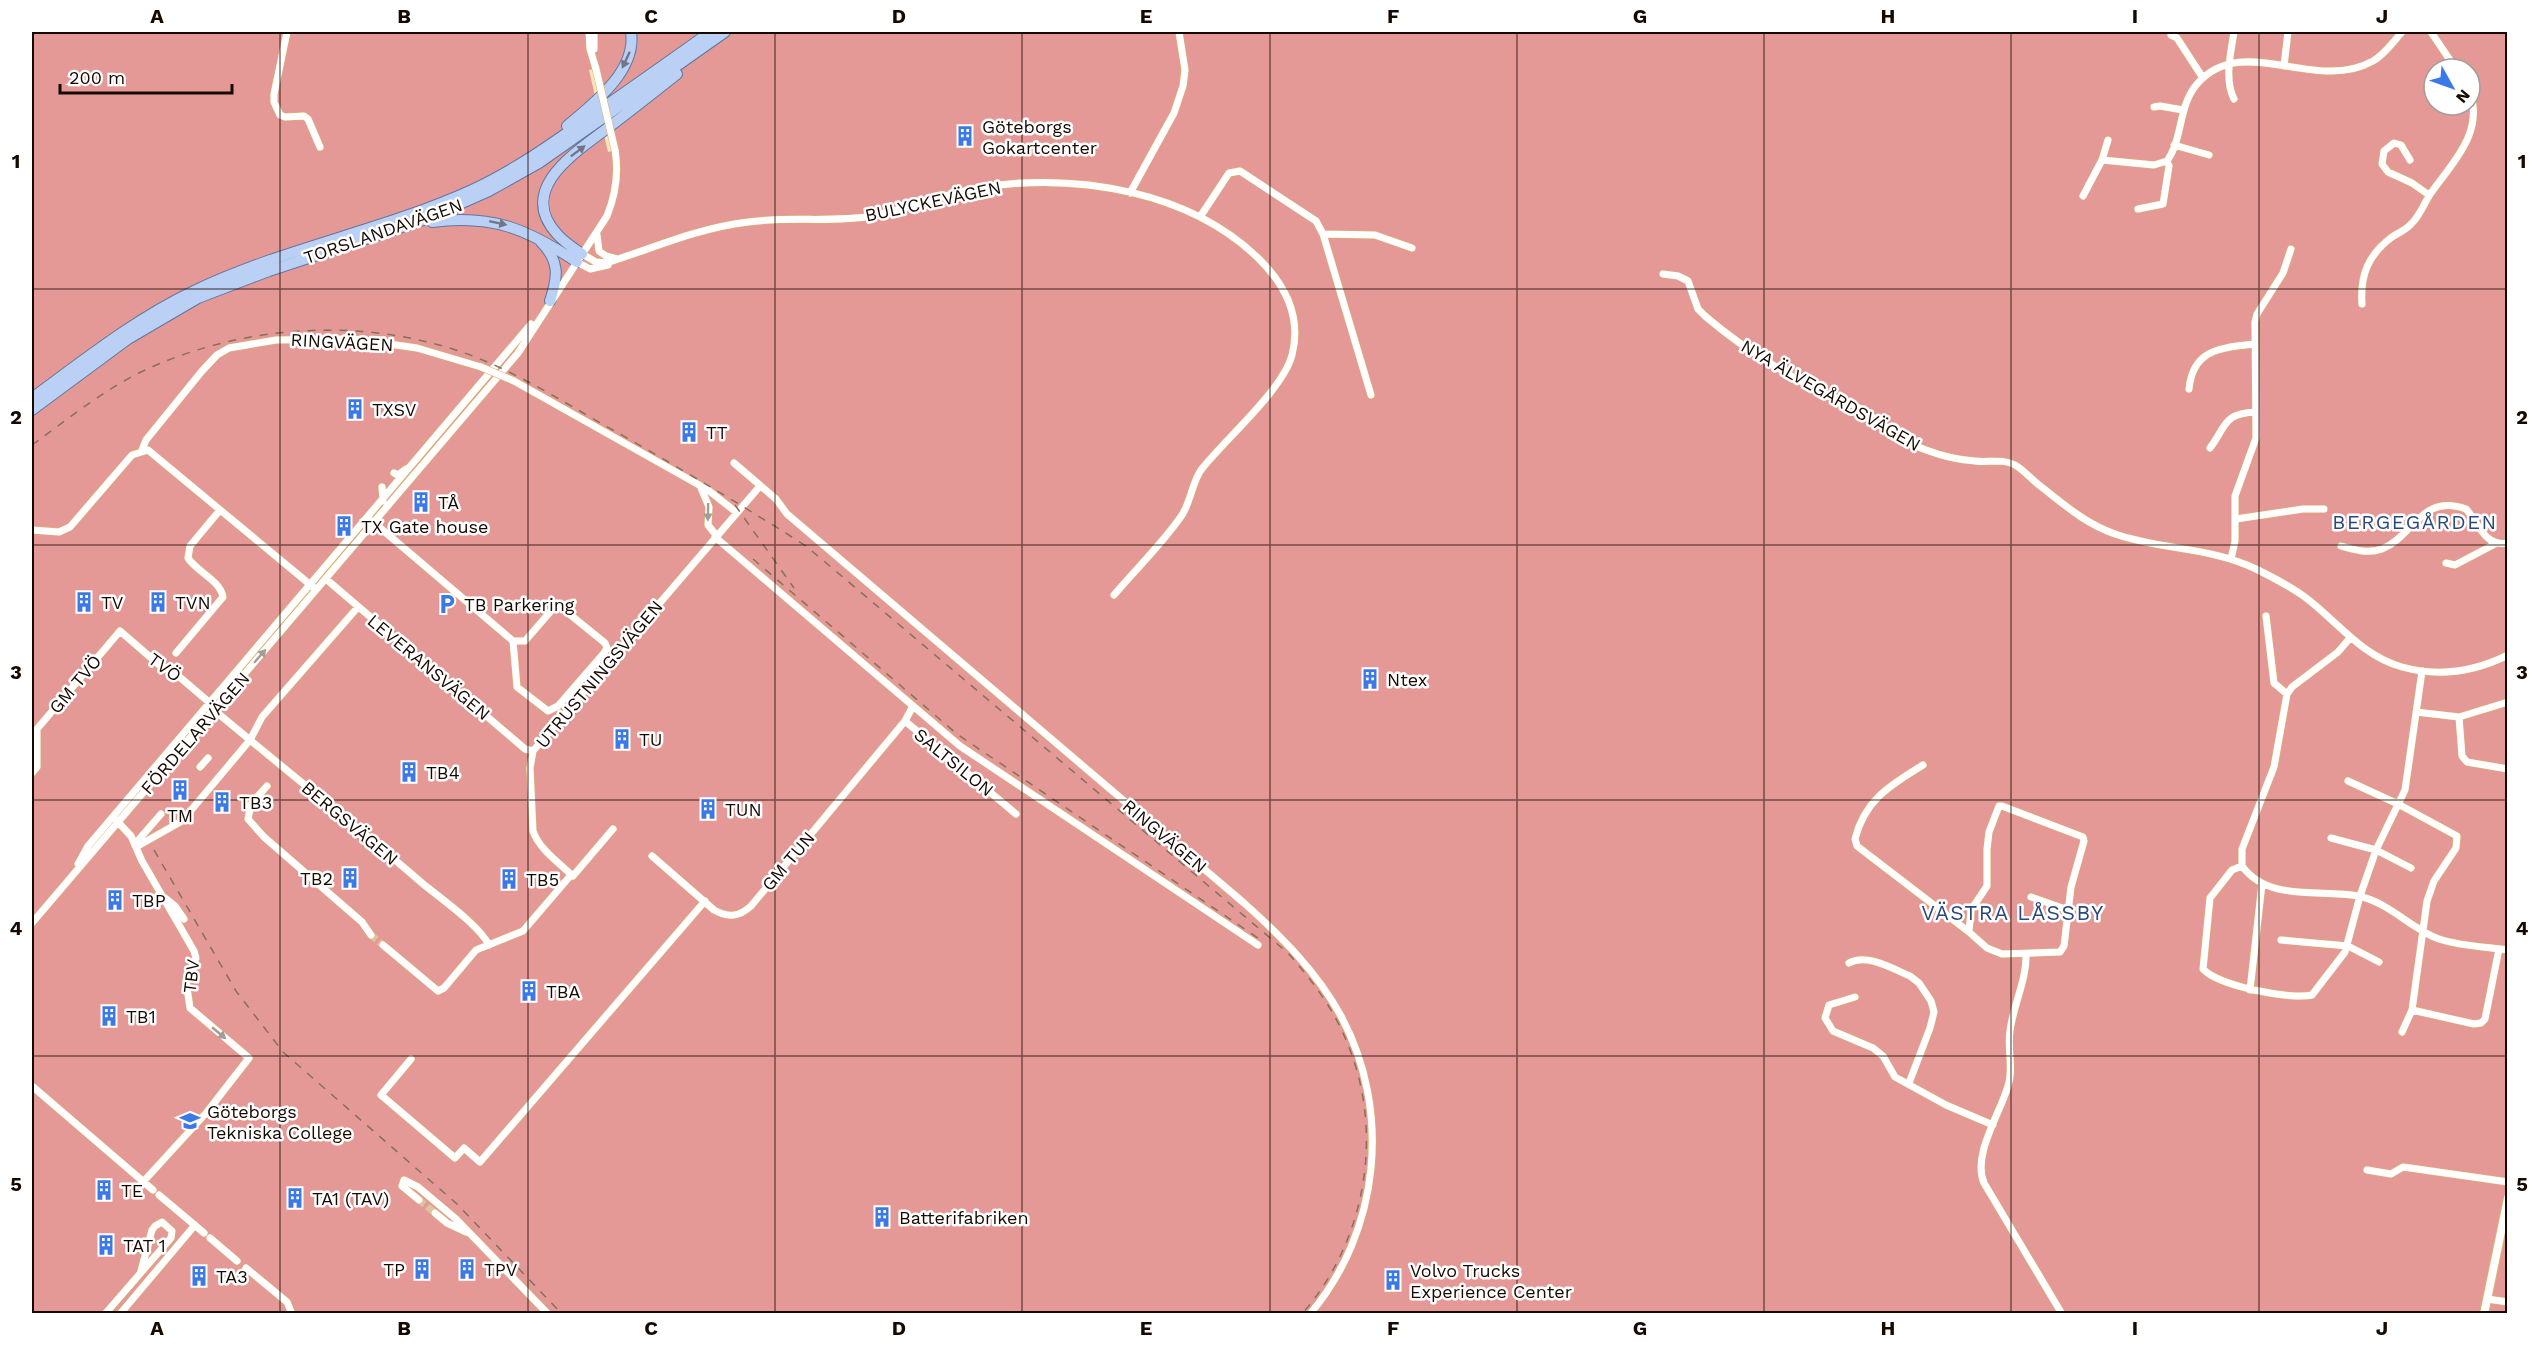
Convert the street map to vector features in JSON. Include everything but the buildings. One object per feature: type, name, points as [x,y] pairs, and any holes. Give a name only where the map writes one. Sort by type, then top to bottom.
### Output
[{"type":"main road","points":[[426,208],[511,164],[568,125],[610,84],[624,66],[631,51],[631,32]]},
{"type":"main road","name":"TORSLANDAVÄGEN","points":[[32,398],[124,331],[195,291],[267,261],[426,208],[474,189],[536,154],[710,32]]},
{"type":"main road","name":"TORSLANDAVÄGEN","points":[[32,410],[128,339],[198,298],[467,202],[527,170],[725,32]]},
{"type":"main road","points":[[579,258],[557,235],[547,219],[545,194],[554,172],[567,159],[732,32]]},
{"type":"main road","points":[[392,230],[459,219],[502,223],[535,236],[579,258]]},
{"type":"main road","points":[[535,236],[551,253],[557,266],[557,281],[550,301]]},
{"type":"street","points":[[287,32],[274,102],[280,115],[304,116],[308,119],[320,147]]},
{"type":"street","points":[[370,520],[410,482],[518,353],[607,216],[616,189],[617,169],[615,150],[589,32]]},
{"type":"street","points":[[593,55],[594,32]]},
{"type":"street","points":[[1130,193],[1174,113],[1183,86],[1184,51],[1177,32]]},
{"type":"street","points":[[2234,32],[2230,64],[2231,93],[2234,99]]},
{"type":"street","points":[[2284,66],[2288,32]]},
{"type":"street","points":[[2138,209],[2163,204],[2169,166],[2167,161],[2174,145],[2183,110],[2192,91],[2203,78],[2230,64],[2262,61],[2318,72],[2360,67],[2380,56],[2402,32]]},
{"type":"street","points":[[2431,32],[2448,57]]},
{"type":"street","points":[[2171,35],[2177,38],[2203,78]]},
{"type":"street","points":[[2154,107],[2183,110]]},
{"type":"street","points":[[2362,304],[2362,280],[2371,258],[2386,242],[2412,224],[2429,195],[2459,158],[2468,142],[2473,117]]},
{"type":"street","points":[[2083,196],[2102,160],[2108,140]]},
{"type":"street","points":[[2410,160],[2401,145],[2394,143],[2383,154],[2382,164],[2388,172],[2412,183],[2429,195]]},
{"type":"street","points":[[2174,145],[2209,155]]},
{"type":"street","points":[[2102,160],[2154,165],[2167,161]]},
{"type":"street","points":[[1200,217],[1229,173],[1240,171],[1316,221],[1323,234],[1371,395]]},
{"type":"street","name":"BULYCKEVÄGEN","points":[[616,260],[678,237],[717,227],[770,220],[873,216],[988,186],[1023,183],[1062,184],[1130,193],[1166,202],[1200,217],[1228,234],[1253,253],[1283,287],[1294,319],[1293,353],[1284,375],[1202,470],[1181,516],[1114,595]]},
{"type":"street","points":[[597,232],[599,251],[616,260]]},
{"type":"street","points":[[1323,234],[1375,235],[1412,248]]},
{"type":"street","points":[[2231,559],[2235,541],[2235,496],[2256,438],[2257,314],[2283,273],[2290,249]]},
{"type":"street","points":[[579,258],[599,263],[616,260]]},
{"type":"street","name":"NYA ÄLVEGÅRDSVÄGEN","points":[[1663,274],[1678,276],[1688,281],[1698,309],[1750,351],[1821,392],[1854,405],[1920,448],[1963,460],[2007,462],[2020,468],[2080,519],[2096,527],[2133,540],[2193,549],[2231,559],[2256,569],[2301,594],[2350,638],[2382,659],[2399,666],[2422,671],[2442,672],[2469,670],[2508,655]]},
{"type":"street","points":[[313,587],[326,579],[370,520],[382,497],[391,491],[417,461],[550,301]]},
{"type":"street","name":"RINGVÄGEN","points":[[32,530],[59,532],[70,527],[132,455],[142,450],[149,435],[217,355],[229,348],[276,340],[354,339],[417,348],[481,367],[514,381],[701,488]]},
{"type":"street","points":[[2189,389],[2190,378],[2199,361],[2206,354],[2218,349],[2255,344]]},
{"type":"street","points":[[2210,448],[2229,418],[2240,413],[2256,412]]},
{"type":"street","points":[[142,450],[148,450],[155,455],[313,587]]},
{"type":"street","points":[[394,473],[402,473],[411,463],[417,461]]},
{"type":"street","name":"RINGVÄGEN","points":[[734,463],[776,499],[787,514],[1259,917],[1297,955],[1329,996],[1348,1030],[1362,1068],[1372,1116],[1373,1149],[1369,1189],[1352,1245],[1332,1282],[1310,1314]]},
{"type":"street","points":[[313,587],[370,520],[400,489],[410,482]]},
{"type":"street","points":[[701,488],[714,494],[733,515],[760,486]]},
{"type":"street","points":[[701,488],[709,507],[708,525],[715,536],[960,746],[1258,945]]},
{"type":"street","points":[[370,520],[382,497],[391,491],[400,489]]},
{"type":"street","points":[[2341,546],[2367,552],[2381,549],[2390,545],[2427,511],[2448,506],[2466,509],[2484,535],[2495,544]]},
{"type":"street","points":[[2235,519],[2302,509],[2324,509]]},
{"type":"street","points":[[176,653],[223,597],[219,588],[188,558],[190,546],[220,510]]},
{"type":"street","name":"UTRUSTNINGSVÄGEN","points":[[572,876],[536,839],[530,768],[533,751],[733,515]]},
{"type":"street","points":[[370,520],[513,641],[525,641],[557,604],[605,643],[607,648],[558,706],[548,711],[517,687],[513,641]]},
{"type":"street","points":[[2446,563],[2455,565],[2495,544],[2508,543]]},
{"type":"street","name":"LEVERANSVÄGEN","points":[[326,579],[525,749],[533,751]]},
{"type":"street","name":"FÖRDELARVÄGEN","points":[[32,923],[313,587]]},
{"type":"street","points":[[136,845],[182,821],[250,740],[264,715],[358,606]]},
{"type":"street","points":[[2266,616],[2274,683],[2276,687],[2287,693]]},
{"type":"street","name":"TVÖ","points":[[120,631],[164,669],[169,668],[212,707]]},
{"type":"street","name":"GM TVÖ","points":[[32,773],[36,767],[38,729],[120,631]]},
{"type":"street","points":[[2350,638],[2338,652],[2287,693],[2274,767],[2242,849],[2242,866],[2249,875],[2262,884],[2283,890],[2360,896],[2393,911],[2439,939],[2508,950]]},
{"type":"street","points":[[2242,866],[2232,870],[2210,898],[2203,965],[2208,974],[2250,990],[2312,995],[2343,956],[2348,946],[2360,896],[2376,850],[2405,790],[2422,671]]},
{"type":"street","points":[[2416,712],[2458,717],[2508,702]]},
{"type":"street","name":"SALTSILON","points":[[913,706],[905,721],[1016,814]]},
{"type":"street","name":"BERGSVÄGEN","points":[[212,707],[465,919],[486,939],[489,945]]},
{"type":"street","points":[[2458,717],[2462,756],[2467,761],[2508,770]]},
{"type":"street","name":"GM TUN","points":[[652,856],[705,902],[724,915],[738,915],[746,910],[905,721]]},
{"type":"street","points":[[200,767],[208,758]]},
{"type":"street","points":[[1923,765],[1878,795],[1864,815],[1855,839],[1857,846],[1993,951],[2002,954],[2060,952],[2064,946],[2073,877],[2084,842],[2083,837],[1999,806],[1989,832],[1987,886],[1971,910],[1969,932]]},
{"type":"street","points":[[2348,781],[2398,804],[2457,836],[2456,848],[2434,881],[2427,902],[2425,931],[2412,1010],[2402,1032]]},
{"type":"street","points":[[267,786],[251,804],[248,819],[264,837],[362,922],[371,935]]},
{"type":"street","points":[[136,845],[161,814]]},
{"type":"street","name":"TBV","points":[[116,820],[136,845],[196,958],[186,981],[190,1008],[249,1058],[207,1112],[144,1182]]},
{"type":"street","points":[[383,945],[438,991],[444,988],[476,950],[523,931],[613,829]]},
{"type":"street","points":[[2331,838],[2376,850],[2411,868]]},
{"type":"street","points":[[2250,990],[2262,884]]},
{"type":"street","points":[[158,889],[184,919]]},
{"type":"street","points":[[2031,897],[2068,910]]},
{"type":"street","points":[[411,1059],[381,1095],[455,1158],[464,1148],[480,1162],[705,902]]},
{"type":"street","points":[[2281,940],[2348,946],[2379,962]]},
{"type":"street","points":[[2412,1010],[2474,1024],[2481,1023],[2485,1019],[2499,949]]},
{"type":"street","points":[[2026,954],[2010,1031],[2011,1071],[2008,1086],[1981,1160],[1983,1178],[2062,1314]]},
{"type":"street","points":[[1849,963],[1865,959],[1910,976],[1917,980],[1931,1001],[1934,1012],[1932,1024],[1909,1083]]},
{"type":"street","points":[[1855,996],[1829,1005],[1825,1018],[1833,1031],[1874,1048],[1895,1077],[1946,1105],[1993,1125]]},
{"type":"street","points":[[32,1086],[237,1261]]},
{"type":"street","points":[[2367,1170],[2391,1174],[2403,1167],[2508,1182]]},
{"type":"street","points":[[418,1200],[402,1186],[402,1182],[407,1180],[418,1187],[471,1234],[548,1314]]},
{"type":"street","points":[[2484,1314],[2503,1241],[2508,1198]]},
{"type":"street","points":[[435,1213],[447,1223],[471,1234]]},
{"type":"street","points":[[105,1314],[172,1235],[169,1227],[162,1222],[159,1222],[152,1230],[141,1271]]},
{"type":"street","points":[[120,1314],[195,1225]]},
{"type":"street","points":[[246,1268],[287,1302],[292,1314]]},
{"type":"street","points":[[2487,1299],[2508,1302]]},
{"type":"shaded area","points":[[32,32],[2507,32],[2507,1313],[32,1313]]},
{"type":"pier","points":[[599,68],[618,149],[608,152],[589,70]]},
{"type":"tunnel","points":[[371,935],[383,945]]},
{"type":"tunnel","points":[[419,1200],[435,1213]]},
{"type":"railway","points":[[32,445],[112,388],[141,372],[181,355],[267,334],[312,330],[356,331],[400,336],[443,346],[520,377],[690,475],[806,546],[1288,953],[1328,1005],[1346,1040],[1358,1075],[1365,1110],[1366,1147],[1363,1183],[1355,1219],[1342,1253],[1324,1285],[1302,1314]]},
{"type":"railway","points":[[735,505],[794,588]]},
{"type":"railway","points":[[753,559],[957,734],[1258,938]]},
{"type":"railway","points":[[154,850],[236,991],[283,1052],[457,1204],[562,1314]]},
{"type":"place","name":"Göteborgs Gokartcenter","points":[[965,136]]},
{"type":"place","name":"TXSV","points":[[355,409]]},
{"type":"place","name":"TT","points":[[689,432]]},
{"type":"place","name":"TÅ","points":[[421,502]]},
{"type":"place","name":"TX Gate house","points":[[344,526]]},
{"type":"place","name":"TV","points":[[84,602]]},
{"type":"place","name":"TVN","points":[[158,602]]},
{"type":"place","name":"TB Parkering","points":[[447,604]]},
{"type":"place","name":"Ntex","points":[[1370,679]]},
{"type":"place","name":"TU","points":[[622,739]]},
{"type":"place","name":"TB4","points":[[409,772]]},
{"type":"place","name":"TM","points":[[180,790]]},
{"type":"place","name":"TB3","points":[[222,802]]},
{"type":"place","name":"TUN","points":[[708,809]]},
{"type":"place","name":"TB2","points":[[350,878]]},
{"type":"place","name":"TB5","points":[[509,879]]},
{"type":"place","name":"TBP","points":[[115,900]]},
{"type":"place","name":"TBA","points":[[529,991]]},
{"type":"place","name":"TB1","points":[[109,1016]]},
{"type":"place","name":"Göteborgs Tekniska College","points":[[190,1121]]},
{"type":"place","name":"TE","points":[[104,1190]]},
{"type":"place","name":"TA1 (TAV)","points":[[295,1198]]},
{"type":"place","name":"Batterifabriken","points":[[882,1217]]},
{"type":"place","name":"TAT 1","points":[[106,1245]]},
{"type":"place","name":"TP","points":[[422,1269]]},
{"type":"place","name":"TPV","points":[[467,1269]]},
{"type":"place","name":"TA3","points":[[199,1276]]},
{"type":"place","name":"Volvo Trucks Experience Center","points":[[1393,1280]]},
{"type":"district","name":"BERGEGÅRDEN","points":[[2415,522]]},
{"type":"district","name":"VÄSTRA LÅSSBY","points":[[2013,912]]}]
